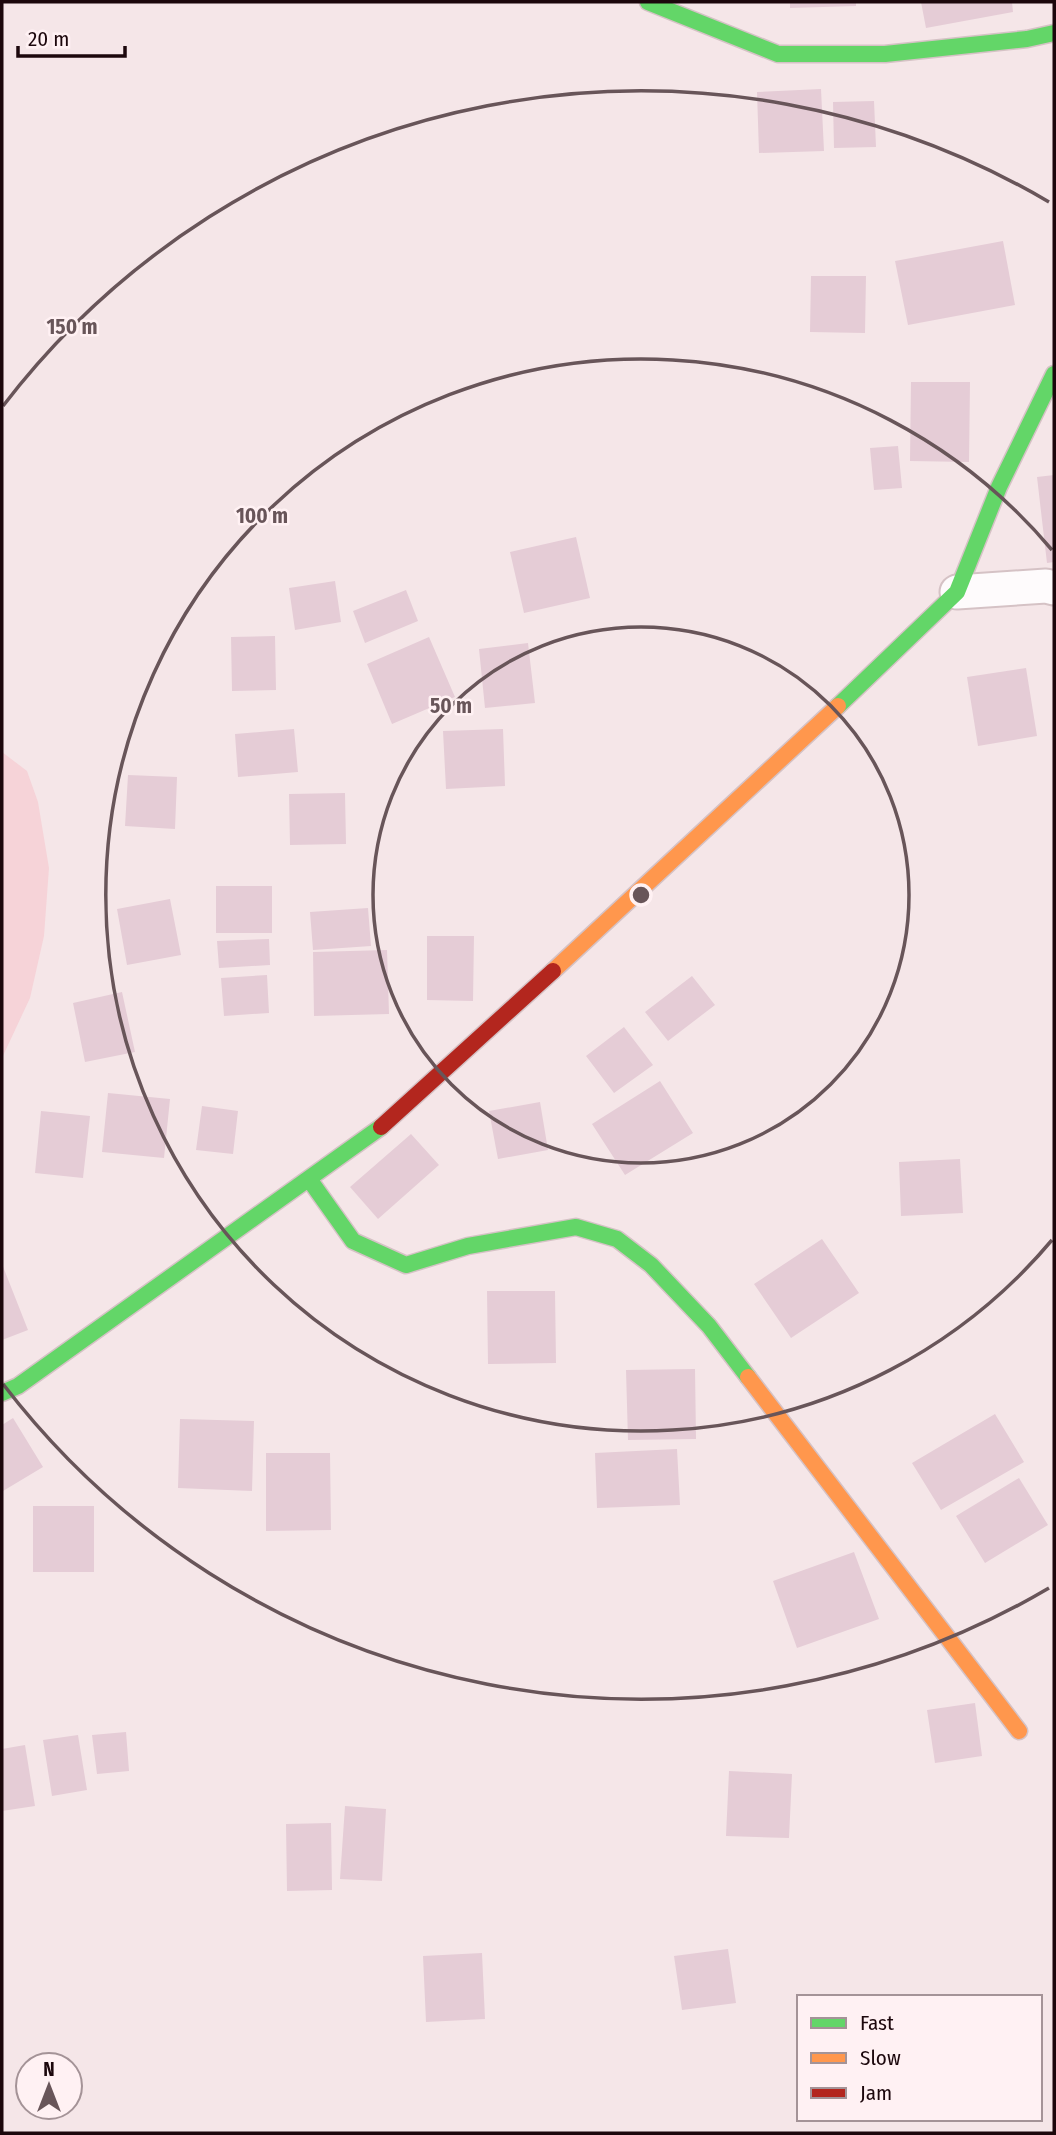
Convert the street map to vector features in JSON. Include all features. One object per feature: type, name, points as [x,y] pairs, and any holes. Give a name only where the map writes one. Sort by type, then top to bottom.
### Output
[{"type":"street","points":[[648,2],[778,54],[885,54],[1027,39],[1054,33]]},
{"type":"street","points":[[2,1393],[18,1386],[392,1119],[780,761],[957,592],[999,487],[1054,374]]},
{"type":"street","points":[[957,592],[1046,586],[1054,588]]},
{"type":"street","points":[[309,1179],[353,1241],[406,1265],[468,1246],[576,1227],[617,1239],[651,1265],[709,1326],[1019,1731]]},
{"type":"shaded area","points":[[2,752],[27,771],[38,802],[49,868],[44,936],[30,998],[2,1058]]},
{"type":"building","points":[[790,2],[856,2],[856,6],[790,8]]},
{"type":"building","points":[[921,2],[1012,2],[1013,12],[926,28]]},
{"type":"building","points":[[821,89],[824,151],[759,153],[757,92]]},
{"type":"building","points":[[874,101],[876,147],[834,148],[833,102]]},
{"type":"building","points":[[1003,241],[1015,305],[908,325],[895,261]]},
{"type":"building","points":[[811,276],[866,276],[865,333],[810,332]]},
{"type":"building","points":[[911,382],[970,382],[969,462],[910,461]]},
{"type":"building","points":[[898,446],[902,488],[874,490],[870,448]]},
{"type":"building","points":[[1054,475],[1054,562],[1047,563],[1037,477]]},
{"type":"building","points":[[576,537],[590,598],[524,613],[510,552]]},
{"type":"building","points":[[335,581],[341,622],[295,630],[289,588]]},
{"type":"building","points":[[406,590],[418,621],[365,643],[353,611]]},
{"type":"building","points":[[275,636],[276,690],[232,691],[231,637]]},
{"type":"building","points":[[429,637],[455,697],[392,724],[367,664]]},
{"type":"building","points":[[528,643],[535,703],[485,708],[479,649]]},
{"type":"building","points":[[1026,668],[1037,736],[978,746],[967,677]]},
{"type":"building","points":[[294,729],[298,772],[238,777],[235,734]]},
{"type":"building","points":[[503,729],[505,786],[446,789],[443,731]]},
{"type":"building","points":[[128,775],[177,777],[175,829],[125,826]]},
{"type":"building","points":[[345,793],[346,844],[290,845],[289,794]]},
{"type":"building","points":[[216,886],[272,886],[272,933],[216,933]]},
{"type":"building","points":[[170,899],[181,955],[127,965],[117,909]]},
{"type":"building","points":[[368,908],[371,946],[313,950],[310,912]]},
{"type":"building","points":[[427,936],[474,936],[473,1001],[427,1000]]},
{"type":"building","points":[[269,939],[270,965],[219,968],[217,941]]},
{"type":"building","points":[[387,950],[389,1014],[314,1016],[313,952]]},
{"type":"building","points":[[267,975],[269,1013],[224,1016],[221,978]]},
{"type":"building","points":[[692,976],[715,1005],[668,1041],[645,1012]]},
{"type":"building","points":[[122,992],[135,1052],[85,1062],[73,1003]]},
{"type":"building","points":[[624,1027],[653,1065],[614,1093],[586,1056]]},
{"type":"building","points":[[660,1081],[693,1133],[625,1175],[592,1124]]},
{"type":"building","points":[[108,1093],[170,1099],[164,1158],[102,1152]]},
{"type":"building","points":[[540,1102],[548,1150],[498,1159],[489,1111]]},
{"type":"building","points":[[202,1106],[238,1111],[233,1154],[196,1150]]},
{"type":"building","points":[[41,1111],[90,1116],[83,1178],[35,1173]]},
{"type":"building","points":[[411,1134],[439,1165],[378,1219],[350,1187]]},
{"type":"building","points":[[960,1159],[963,1213],[901,1216],[899,1162]]},
{"type":"building","points":[[822,1239],[859,1293],[791,1338],[754,1284]]},
{"type":"building","points":[[2,1264],[28,1330],[2,1340]]},
{"type":"building","points":[[487,1291],[555,1291],[556,1363],[488,1364]]},
{"type":"building","points":[[695,1369],[696,1439],[628,1440],[626,1370]]},
{"type":"building","points":[[995,1414],[1024,1462],[941,1510],[912,1463]]},
{"type":"building","points":[[13,1418],[43,1467],[3,1491],[2,1425]]},
{"type":"building","points":[[180,1419],[254,1421],[252,1491],[178,1488]]},
{"type":"building","points":[[677,1449],[680,1505],[597,1508],[595,1453]]},
{"type":"building","points":[[266,1453],[330,1453],[331,1530],[266,1531]]},
{"type":"building","points":[[1019,1478],[1048,1525],[985,1563],[956,1516]]},
{"type":"building","points":[[33,1506],[94,1506],[94,1572],[33,1572]]},
{"type":"building","points":[[854,1552],[879,1619],[797,1648],[773,1581]]},
{"type":"building","points":[[975,1703],[982,1756],[935,1763],[927,1710]]},
{"type":"building","points":[[126,1732],[129,1771],[97,1774],[92,1735]]},
{"type":"building","points":[[78,1735],[87,1790],[52,1796],[43,1740]]},
{"type":"building","points":[[25,1745],[35,1806],[2,1811],[2,1749]]},
{"type":"building","points":[[729,1771],[792,1774],[789,1838],[726,1836]]},
{"type":"building","points":[[345,1806],[386,1809],[382,1881],[340,1879]]},
{"type":"building","points":[[331,1823],[332,1890],[287,1891],[286,1824]]},
{"type":"building","points":[[728,1949],[736,2003],[682,2010],[674,1956]]},
{"type":"building","points":[[482,1953],[485,2019],[426,2022],[423,1956]]},
{"type":"traffic: fast","points":[[648,2],[778,54],[885,54],[1027,39],[1054,33]]},
{"type":"traffic: fast","points":[[838,706],[957,592],[999,487],[1054,374]]},
{"type":"traffic: fast","points":[[2,1393],[18,1386],[381,1127]]},
{"type":"traffic: fast","points":[[309,1179],[353,1241],[406,1265],[468,1246],[576,1227],[617,1239],[651,1265],[709,1326],[748,1377]]},
{"type":"traffic: slow","points":[[553,971],[838,706]]},
{"type":"traffic: slow","points":[[748,1377],[1019,1731]]},
{"type":"traffic: jam","points":[[381,1127],[553,971]]}]
